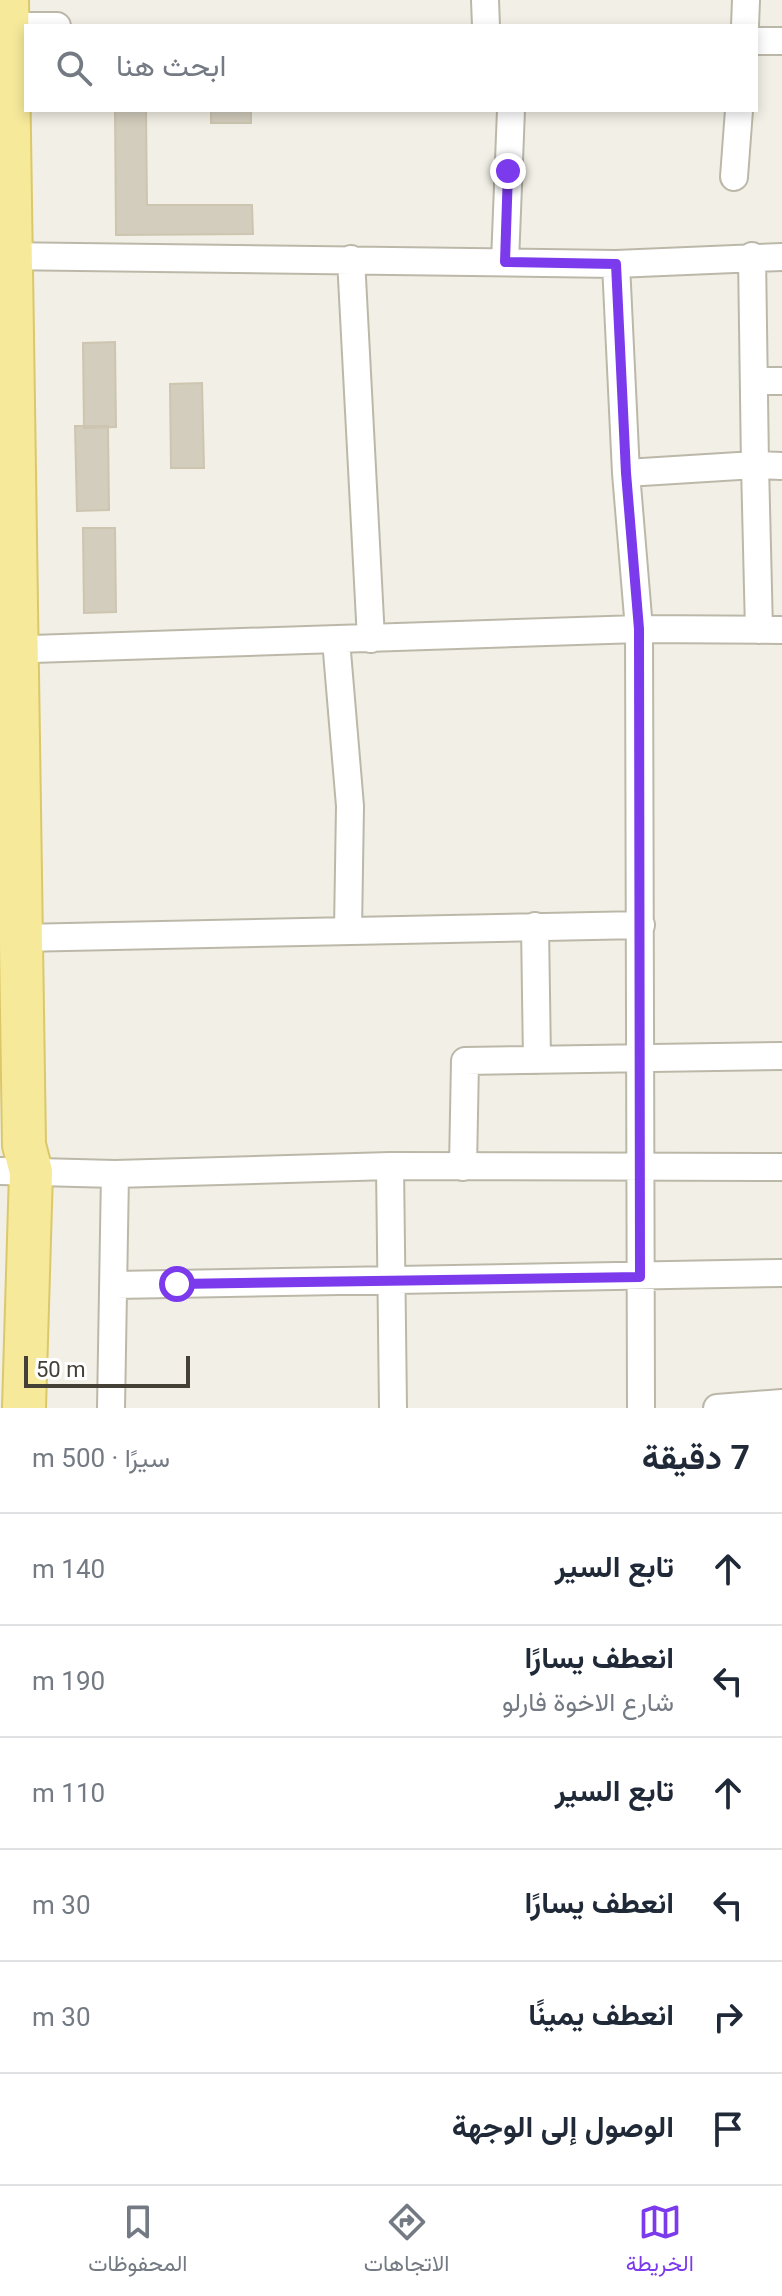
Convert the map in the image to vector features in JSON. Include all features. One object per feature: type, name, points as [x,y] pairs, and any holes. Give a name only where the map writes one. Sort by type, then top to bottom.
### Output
[{"type":"main road","points":[[18,17],[4,147],[14,257],[15,355],[25,473],[10,809],[29,937]]},
{"type":"main road","points":[[14,257],[31,112]]},
{"type":"main road","points":[[19,650],[29,937],[24,1145],[15,1171],[24,1408]]},
{"type":"street","points":[[485,0],[486,24]]},
{"type":"street","points":[[745,24],[746,0]]},
{"type":"street","points":[[18,17],[48,24]]},
{"type":"street","points":[[758,41],[782,41]]},
{"type":"street","points":[[505,262],[511,112]]},
{"type":"street","points":[[734,177],[739,112]]},
{"type":"street","points":[[19,650],[639,629],[770,630],[755,465],[752,256]]},
{"type":"street","points":[[14,257],[616,264],[782,257]]},
{"type":"street","points":[[351,259],[371,639]]},
{"type":"street","points":[[616,264],[626,473],[639,629],[641,1408]]},
{"type":"street","points":[[754,381],[782,381]]},
{"type":"street","points":[[626,473],[782,466]]},
{"type":"street","points":[[336,640],[350,806],[348,930]]},
{"type":"street","points":[[29,937],[641,925]]},
{"type":"street","points":[[535,926],[537,1060]]},
{"type":"street","points":[[463,1167],[465,1061],[782,1056]]},
{"type":"street","points":[[15,1171],[115,1174],[390,1166],[782,1167]]},
{"type":"street","points":[[390,1166],[393,1408]]},
{"type":"street","points":[[111,1408],[115,1174]]},
{"type":"street","points":[[115,1285],[782,1273]]},
{"type":"street","points":[[717,1408],[782,1403]]},
{"type":"building","points":[[115,112],[146,112],[147,205],[252,205],[253,234],[116,235]]},
{"type":"building","points":[[211,112],[251,112],[251,123],[211,123]]},
{"type":"building","points":[[115,342],[116,427],[84,428],[83,343]]},
{"type":"building","points":[[202,383],[204,468],[171,468],[170,384]]},
{"type":"building","points":[[75,426],[108,426],[109,510],[77,511]]},
{"type":"building","points":[[83,528],[115,528],[116,612],[84,613]]},
{"type":"route","points":[[177,1284],[640,1277],[639,629],[626,473],[616,264],[505,262],[508,171]]}]
